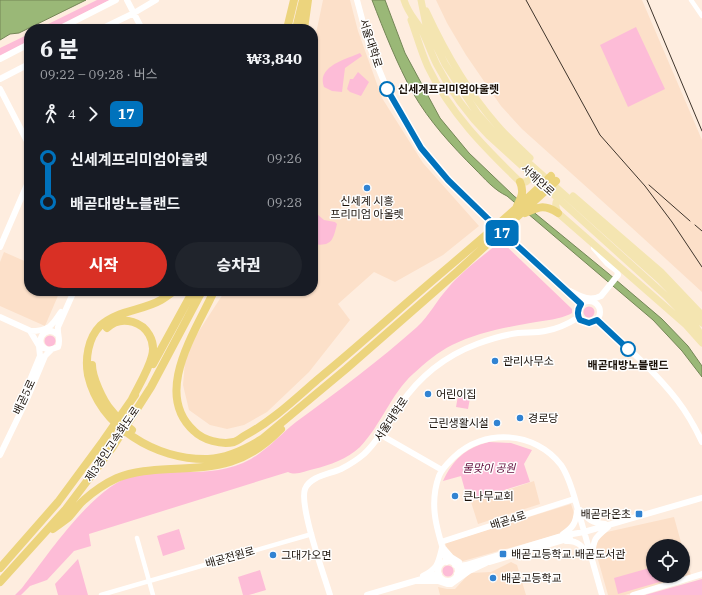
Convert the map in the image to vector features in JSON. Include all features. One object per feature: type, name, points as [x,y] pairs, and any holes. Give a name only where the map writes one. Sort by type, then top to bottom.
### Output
[{"type":"highway","points":[[288,24],[294,0]]},
{"type":"highway","points":[[297,24],[303,0]]},
{"type":"highway","points":[[305,24],[308,0]]},
{"type":"highway","points":[[40,539],[68,518],[85,499],[118,478],[137,473],[159,470],[214,466],[233,462],[251,454],[268,442],[319,392],[553,179]]},
{"type":"highway","points":[[520,182],[529,202],[551,209],[558,213]]},
{"type":"highway","points":[[212,296],[179,366],[176,385],[177,402],[181,414],[188,426],[199,436],[214,442],[233,442],[252,432],[272,418],[529,202]]},
{"type":"highway","points":[[109,412],[101,408],[91,387],[86,367],[87,352],[93,337],[100,326],[116,315],[161,300],[167,296]]},
{"type":"highway","name":"제3경인고속화도로","points":[[0,568],[58,502],[103,441],[132,399],[190,296]]},
{"type":"highway","name":"제3경인고속화도로","points":[[0,582],[66,509],[112,448],[151,387],[199,296]]},
{"type":"highway","points":[[132,399],[152,355],[152,342],[146,329],[140,324],[120,320],[111,324],[100,335],[92,353],[92,369],[99,389],[109,412],[119,427],[157,444],[183,451],[217,454],[245,445],[260,436],[325,380],[366,340]]},
{"type":"highway","points":[[133,434],[156,449],[182,456],[209,459],[229,455],[247,448],[262,439],[319,392]]},
{"type":"main road","name":"서해안로","points":[[404,0],[408,11],[421,29],[437,65],[471,118],[667,297],[696,326],[702,336]]},
{"type":"main road","name":"서해안로","points":[[421,1],[426,25],[445,64],[477,113],[493,131],[673,292],[702,322]]},
{"type":"main road","points":[[421,1],[439,39],[459,75],[483,109],[498,127],[572,196],[661,272],[702,315]]},
{"type":"main road","points":[[408,11],[428,66],[446,98],[465,125],[484,147],[520,182],[526,182],[531,178],[537,168],[536,163]]},
{"type":"main road","points":[[572,196],[567,194],[556,200],[555,205],[558,213],[685,324],[702,343]]},
{"type":"street","points":[[69,24],[116,0]]},
{"type":"street","points":[[128,0],[140,24]]},
{"type":"street","points":[[111,24],[156,0]]},
{"type":"street","name":"서울대학로","points":[[358,0],[369,45],[387,89],[421,148],[448,180],[506,236],[581,304]]},
{"type":"street","points":[[691,0],[702,16]]},
{"type":"street","points":[[0,59],[24,47]]},
{"type":"street","points":[[0,79],[24,67]]},
{"type":"street","points":[[0,89],[24,136]]},
{"type":"street","points":[[0,247],[24,192]]},
{"type":"street","points":[[586,239],[608,264],[617,271],[617,276],[598,300],[591,301],[584,302],[581,304],[578,310],[579,317],[586,323],[592,323],[597,320],[600,312],[596,304],[591,301]]},
{"type":"street","points":[[563,288],[586,299],[601,297]]},
{"type":"street","name":"배곧5로","points":[[0,455],[45,356],[59,344],[58,327],[70,296]]},
{"type":"street","points":[[30,331],[42,330],[51,327],[63,313]]},
{"type":"street","name":"배곧5로","points":[[25,398],[43,352],[40,342],[42,336],[54,326],[63,313]]},
{"type":"street","name":"배곧5로","points":[[0,447],[47,357],[50,353],[59,349],[62,345],[60,329],[63,313]]},
{"type":"street","points":[[0,316],[42,336]]},
{"type":"street","name":"서울대학로","points":[[330,595],[304,502],[305,489],[308,484],[319,477],[334,472],[353,462],[373,445],[412,389],[427,374],[457,352],[487,341],[517,333],[545,332],[560,328],[579,317]]},
{"type":"street","points":[[597,320],[642,362],[677,400],[693,423],[702,442]]},
{"type":"street","points":[[25,398],[40,356],[39,346],[30,331]]},
{"type":"street","points":[[49,331],[58,335]]},
{"type":"street","points":[[42,346],[46,350],[51,350]]},
{"type":"street","points":[[381,434],[442,470]]},
{"type":"street","points":[[447,562],[434,514],[434,503],[438,481],[442,470],[457,454],[468,445],[475,442],[500,437],[519,438],[543,448],[561,465],[570,484],[602,595]]},
{"type":"street","points":[[485,561],[463,565],[455,565],[447,562],[439,567],[439,574],[441,578],[447,581],[453,579],[464,569],[485,561],[702,498]]},
{"type":"street","name":"배곧4로","points":[[441,544],[574,499]]},
{"type":"street","points":[[577,507],[590,521],[596,524],[611,524]]},
{"type":"street","points":[[556,540],[571,529],[576,518],[577,507]]},
{"type":"street","points":[[592,560],[593,542],[611,524]]},
{"type":"street","name":"배곧전원로","points":[[101,595],[312,534]]},
{"type":"street","points":[[137,538],[153,595]]},
{"type":"street","points":[[556,540],[572,540],[576,542],[582,546],[592,560]]},
{"type":"street","points":[[441,544],[457,562],[485,561]]},
{"type":"street","points":[[414,581],[436,568],[439,561],[441,544]]},
{"type":"street","points":[[414,581],[438,581],[451,584],[456,582],[462,574],[485,561]]},
{"type":"street","points":[[455,565],[457,574]]},
{"type":"street","points":[[367,595],[439,574]]},
{"type":"street","points":[[633,595],[702,574]]},
{"type":"shaded area","points":[[0,0],[86,0],[37,24],[24,24],[24,31],[10,34],[0,40]]},
{"type":"shaded area","points":[[323,0],[350,0],[358,31],[382,98],[423,163],[479,226],[443,255],[395,282],[374,272],[338,304],[350,320],[309,372],[267,412],[244,425],[227,429],[210,425],[189,410],[183,385],[185,361],[195,337],[222,296],[318,296],[318,24]]},
{"type":"shaded area","points":[[372,0],[385,0],[405,53],[440,118],[469,153],[514,196],[662,319],[688,346],[702,366],[702,377],[682,351],[653,320],[507,196],[502,194],[486,180],[449,142],[419,103],[407,82]]},
{"type":"shaded area","points":[[436,0],[642,0],[702,140],[702,292],[522,129],[501,106],[466,55],[447,23]]},
{"type":"shaded area","points":[[4,252],[24,261],[24,296],[58,296],[45,326],[0,306],[0,262]]},
{"type":"shaded area","points":[[534,481],[540,504],[478,524],[471,502]]},
{"type":"shaded area","points":[[571,504],[577,522],[570,531],[463,561],[459,561],[449,554],[445,543]]},
{"type":"shaded area","points":[[674,517],[680,539],[646,539],[646,583],[665,583],[625,595],[608,595],[595,549],[598,537],[607,532]]},
{"type":"shaded area","name":"배곧고등학교","points":[[511,562],[517,565],[526,595],[440,595],[438,587],[455,589],[471,573],[491,572]]},
{"type":"green space","points":[[97,0],[110,0],[62,24],[48,24]]},
{"type":"green space","points":[[636,27],[665,89],[628,107],[600,45]]},
{"type":"green space","points":[[24,36],[24,44],[0,56],[0,48]]},
{"type":"green space","points":[[360,53],[362,56],[345,68],[342,92],[332,91],[324,87],[324,74],[328,69],[334,64]]},
{"type":"green space","points":[[358,72],[369,82],[361,96],[350,92],[347,89],[350,79],[353,79]]},
{"type":"green space","points":[[318,215],[324,220],[335,222],[337,224],[331,241],[319,245]]},
{"type":"green space","points":[[501,241],[572,309],[572,313],[556,319],[507,327],[488,332],[460,341],[442,351],[422,366],[405,382],[374,429],[360,447],[344,458],[326,466],[301,473],[294,474],[288,472],[89,534],[91,546],[74,551],[47,580],[30,586],[21,595],[15,595],[73,522],[104,492],[120,481],[136,475],[148,473],[220,470],[241,464],[251,459],[269,446],[296,422],[358,376],[403,340],[421,323],[454,281],[473,263]]},
{"type":"green space","points":[[587,307],[591,307],[593,308],[593,316],[587,317],[584,314],[584,310]]},
{"type":"green space","points":[[50,335],[54,337],[56,341],[54,345],[50,347],[46,345],[44,341],[46,337]]},
{"type":"green space","points":[[458,396],[470,398],[468,409],[456,407]]},
{"type":"green space","name":"물맞이 공원","points":[[489,442],[511,443],[532,450],[524,464],[530,482],[468,501],[461,476],[443,481],[451,467],[461,456],[473,448]]},
{"type":"green space","points":[[179,529],[185,549],[163,556],[157,536]]},
{"type":"green space","points":[[78,559],[88,595],[58,595],[55,584]]},
{"type":"green space","points":[[446,566],[450,566],[452,567],[452,575],[446,576],[443,573],[443,569]]},
{"type":"green space","points":[[646,569],[646,583],[656,583],[618,594],[614,578]]},
{"type":"green space","points":[[260,570],[266,590],[249,595],[243,595],[238,577]]},
{"type":"green space","points":[[702,579],[702,595],[645,595],[690,583]]},
{"type":"railway","points":[[526,0],[600,135],[645,186],[672,222],[702,267]]},
{"type":"railway","points":[[647,0],[702,131]]},
{"type":"railway","points":[[649,185],[690,221]]},
{"type":"railway","points":[[695,225],[702,231]]},
{"type":"bus line","name":"17","points":[[387,89],[421,148],[448,180],[581,304],[578,310],[580,320],[586,323],[592,323],[597,320],[628,349]]},
{"type":"place","name":"신세계프리미엄아울렛","points":[[387,89]]},
{"type":"place","name":"신세계 시흥 프리미엄 아울렛","points":[[367,188]]},
{"type":"place","name":"배곧대방노블랜드","points":[[628,349]]},
{"type":"place","name":"관리사무소","points":[[495,361]]},
{"type":"place","name":"어린이집","points":[[428,394]]},
{"type":"place","name":"경로당","points":[[520,418]]},
{"type":"place","name":"근린생활시설","points":[[497,423]]},
{"type":"place","name":"큰나무교회","points":[[455,496]]},
{"type":"place","name":"배곧라온초","points":[[639,514]]},
{"type":"place","name":"배곧고등학교.배곧도서관","points":[[503,554]]},
{"type":"place","name":"그대가오면","points":[[273,555]]},
{"type":"place","name":"배곧고등학교","points":[[493,578]]}]
